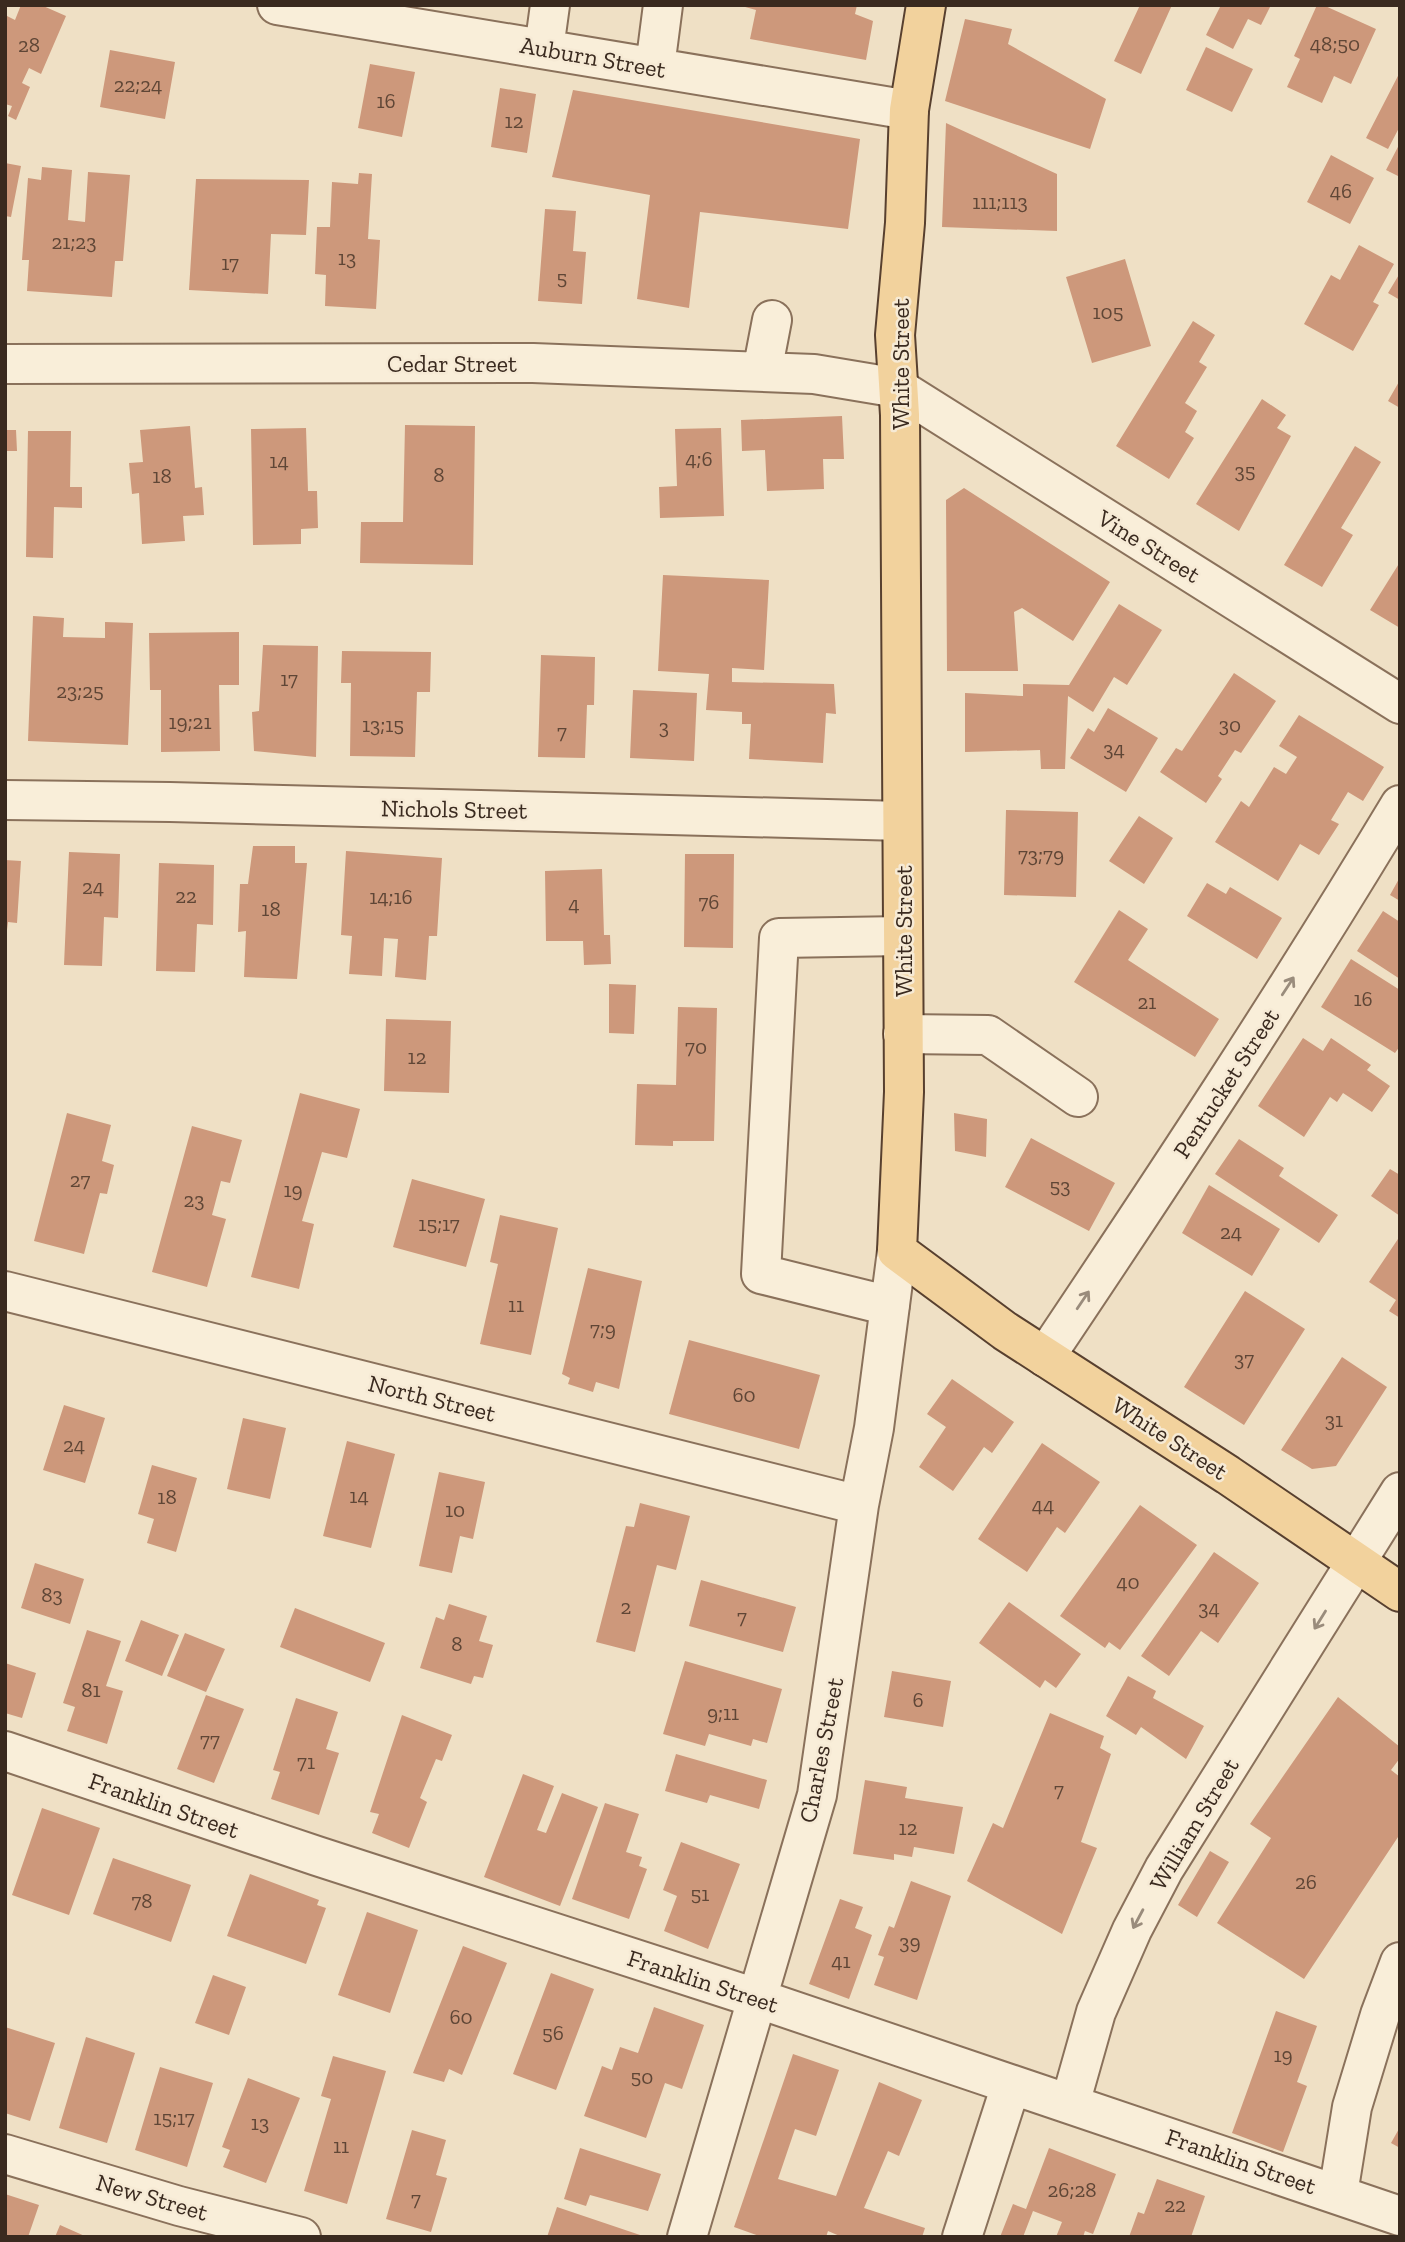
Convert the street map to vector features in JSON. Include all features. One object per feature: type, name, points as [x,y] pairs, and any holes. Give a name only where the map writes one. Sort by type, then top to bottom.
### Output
[{"type":"main road","name":"White Street","points":[[926,5],[909,110],[905,223],[895,335],[900,429],[904,1034],[897,1251],[1005,1331],[1228,1475],[1400,1592]]},
{"type":"street","name":"Auburn Street","points":[[277,5],[909,110]]},
{"type":"street","points":[[544,48],[550,5]]},
{"type":"street","points":[[655,67],[663,5]]},
{"type":"street","points":[[762,372],[772,320]]},
{"type":"street","name":"Cedar Street","points":[[5,364],[533,363],[814,374],[898,388]]},
{"type":"street","name":"Vine Street","points":[[898,388],[1400,704]]},
{"type":"street","name":"Nichols Street","points":[[5,800],[902,821]]},
{"type":"street","name":"Pentucket Street","points":[[1045,1357],[1161,1184],[1400,805]]},
{"type":"street","points":[[890,1306],[761,1274],[779,937],[903,936]]},
{"type":"street","points":[[904,1034],[988,1035],[1078,1097]]},
{"type":"street","name":"Charles Street","points":[[687,2237],[817,1794],[859,1505],[874,1428],[897,1251]]},
{"type":"street","name":"North Street","points":[[5,1291],[859,1505]]},
{"type":"street","name":"William Street","points":[[1070,2104],[1096,2012],[1132,1930],[1164,1869],[1400,1492]]},
{"type":"street","name":"Franklin Street","points":[[5,1751],[317,1856],[756,1998],[1400,2216]]},
{"type":"street","points":[[1338,2193],[1352,2107],[1380,2015],[1400,1962]]},
{"type":"street","points":[[962,2237],[1011,2085]]},
{"type":"street","name":"New Street","points":[[5,2154],[173,2222],[301,2237]]},
{"type":"building","points":[[21,5],[41,5],[66,16],[41,74],[29,68],[22,83],[30,87],[16,120],[8,116],[12,106],[5,104],[5,20],[7,16],[15,20]]},
{"type":"building","points":[[738,5],[857,5],[855,14],[873,21],[866,60],[750,39],[756,10]]},
{"type":"building","points":[[1140,5],[1172,5],[1141,74],[1114,61]]},
{"type":"building","points":[[1221,5],[1271,5],[1261,25],[1248,19],[1233,49],[1206,35]]},
{"type":"building","points":[[1317,5],[1323,5],[1376,29],[1351,84],[1334,76],[1322,103],[1287,87],[1300,59],[1294,56]]},
{"type":"building","points":[[965,19],[1012,29],[1008,44],[1106,99],[1090,149],[945,101]]},
{"type":"building","points":[[1206,47],[1253,69],[1232,112],[1186,90]]},
{"type":"building","points":[[110,50],[175,62],[165,119],[100,107]]},
{"type":"building","points":[[370,64],[415,72],[402,137],[358,128]]},
{"type":"building","points":[[1400,72],[1400,126],[1388,149],[1366,138]]},
{"type":"building","points":[[500,88],[536,94],[527,153],[491,147]]},
{"type":"building","points":[[573,90],[860,139],[848,229],[700,212],[689,308],[637,299],[650,195],[552,177]]},
{"type":"building","points":[[946,123],[1057,174],[1057,231],[942,227]]},
{"type":"building","points":[[1400,143],[1400,177],[1386,170]]},
{"type":"building","points":[[1331,155],[1374,178],[1350,224],[1307,202]]},
{"type":"building","points":[[5,163],[21,166],[11,217],[5,216]]},
{"type":"building","points":[[42,167],[72,170],[68,220],[85,222],[88,172],[130,175],[123,261],[115,261],[112,297],[27,291],[29,260],[22,260],[28,178],[41,180]]},
{"type":"building","points":[[359,173],[372,174],[368,239],[380,240],[376,309],[325,306],[326,275],[315,274],[317,227],[330,227],[332,182],[358,184]]},
{"type":"building","points":[[196,179],[309,180],[306,235],[271,234],[268,294],[189,290]]},
{"type":"building","points":[[545,209],[576,211],[573,251],[586,252],[582,304],[538,301]]},
{"type":"building","points":[[1359,245],[1394,264],[1373,302],[1379,305],[1353,351],[1304,324],[1331,275],[1340,280]]},
{"type":"building","points":[[1125,259],[1151,346],[1092,363],[1066,277]]},
{"type":"building","points":[[1400,273],[1400,300],[1388,293]]},
{"type":"building","points":[[1193,321],[1215,335],[1199,362],[1207,367],[1185,403],[1197,411],[1185,432],[1194,438],[1169,479],[1116,446]]},
{"type":"building","points":[[1400,380],[1400,408],[1388,401]]},
{"type":"building","points":[[1262,399],[1286,415],[1277,428],[1291,436],[1239,531],[1196,504]]},
{"type":"building","points":[[842,416],[844,459],[823,459],[824,489],[767,491],[765,450],[742,451],[741,420]]},
{"type":"building","points":[[405,425],[475,426],[473,565],[360,563],[361,522],[403,522]]},
{"type":"building","points":[[190,426],[195,488],[202,487],[204,515],[183,516],[185,541],[142,544],[139,493],[132,494],[129,463],[143,462],[140,430]]},
{"type":"building","points":[[306,428],[308,491],[317,491],[318,528],[301,529],[301,544],[253,545],[251,429]]},
{"type":"building","points":[[721,428],[724,516],[660,518],[659,487],[677,486],[675,429]]},
{"type":"building","points":[[5,430],[16,430],[17,451],[5,451]]},
{"type":"building","points":[[28,431],[71,431],[70,487],[82,487],[82,508],[54,507],[53,558],[26,557]]},
{"type":"building","points":[[1355,446],[1381,462],[1341,528],[1353,535],[1322,587],[1284,565]]},
{"type":"building","points":[[964,488],[1110,582],[1073,641],[1022,608],[1014,612],[1018,671],[947,671],[946,500]]},
{"type":"building","points":[[1400,562],[1400,628],[1370,610]]},
{"type":"building","points":[[663,575],[769,580],[764,670],[732,668],[732,682],[834,684],[836,714],[826,713],[823,763],[749,759],[751,724],[742,724],[742,712],[706,710],[709,674],[658,671]]},
{"type":"building","points":[[1119,604],[1162,630],[1127,685],[1114,677],[1093,712],[1068,696],[1065,769],[1041,769],[1040,750],[965,752],[965,693],[1023,696],[1023,684],[1069,685]]},
{"type":"building","points":[[33,616],[64,618],[63,637],[105,638],[105,622],[133,623],[128,745],[28,741]]},
{"type":"building","points":[[239,632],[239,685],[219,685],[220,751],[161,752],[161,690],[150,690],[149,633]]},
{"type":"building","points":[[263,645],[318,646],[316,757],[254,751],[252,712],[259,711]]},
{"type":"building","points":[[342,651],[431,652],[430,692],[417,692],[415,757],[350,756],[351,683],[341,683]]},
{"type":"building","points":[[541,655],[595,657],[594,705],[587,705],[585,758],[538,757]]},
{"type":"building","points":[[1234,673],[1276,701],[1241,753],[1235,750],[1218,776],[1222,779],[1206,803],[1160,772],[1176,748],[1182,751]]},
{"type":"building","points":[[633,690],[697,693],[694,761],[630,758]]},
{"type":"building","points":[[1108,708],[1158,738],[1126,792],[1070,758],[1088,728],[1094,732]]},
{"type":"building","points":[[1299,715],[1384,767],[1363,801],[1348,792],[1331,820],[1339,824],[1319,855],[1300,844],[1278,881],[1215,842],[1241,801],[1249,807],[1274,767],[1286,774],[1297,757],[1279,746]]},
{"type":"building","points":[[1006,810],[1078,812],[1076,897],[1004,895]]},
{"type":"building","points":[[1139,816],[1173,838],[1144,884],[1109,861]]},
{"type":"building","points":[[253,846],[295,846],[295,863],[307,863],[297,979],[244,977],[246,931],[238,932],[240,884],[248,884]]},
{"type":"building","points":[[346,851],[442,858],[437,936],[429,936],[426,980],[395,977],[398,939],[384,938],[382,976],[349,974],[352,936],[341,935]]},
{"type":"building","points":[[69,852],[120,854],[118,918],[104,917],[102,966],[64,965]]},
{"type":"building","points":[[685,854],[734,854],[733,948],[684,947]]},
{"type":"building","points":[[5,860],[21,861],[17,923],[8,922],[7,930],[5,930]]},
{"type":"building","points":[[159,863],[214,865],[213,925],[197,924],[195,972],[156,971]]},
{"type":"building","points":[[602,869],[604,935],[610,935],[611,964],[584,965],[583,941],[546,941],[545,871]]},
{"type":"building","points":[[1400,877],[1400,901],[1390,895]]},
{"type":"building","points":[[1207,883],[1226,894],[1230,887],[1282,918],[1257,959],[1187,916]]},
{"type":"building","points":[[1119,910],[1148,929],[1128,960],[1219,1019],[1195,1057],[1074,982]]},
{"type":"building","points":[[1383,911],[1400,922],[1400,979],[1357,951]]},
{"type":"building","points":[[1351,959],[1400,990],[1400,1046],[1395,1053],[1321,1007]]},
{"type":"building","points":[[609,984],[636,985],[634,1034],[609,1033]]},
{"type":"building","points":[[678,1007],[717,1008],[714,1141],[673,1141],[673,1146],[635,1145],[637,1084],[676,1085]]},
{"type":"building","points":[[386,1019],[451,1021],[449,1093],[384,1091]]},
{"type":"building","points":[[1303,1038],[1323,1051],[1331,1038],[1371,1065],[1367,1070],[1390,1086],[1372,1112],[1343,1093],[1337,1102],[1330,1097],[1304,1137],[1258,1106]]},
{"type":"building","points":[[300,1093],[360,1109],[347,1158],[322,1152],[302,1221],[314,1224],[299,1289],[251,1277]]},
{"type":"building","points":[[67,1113],[111,1125],[102,1161],[114,1165],[107,1194],[100,1193],[84,1254],[34,1241]]},
{"type":"building","points":[[954,1113],[987,1119],[986,1157],[955,1151]]},
{"type":"building","points":[[192,1126],[242,1140],[230,1183],[221,1181],[212,1215],[226,1219],[207,1287],[152,1272]]},
{"type":"building","points":[[1031,1138],[1115,1183],[1089,1231],[1005,1187]]},
{"type":"building","points":[[1239,1139],[1284,1168],[1279,1176],[1338,1215],[1319,1243],[1215,1174]]},
{"type":"building","points":[[1390,1169],[1400,1175],[1400,1216],[1371,1196]]},
{"type":"building","points":[[412,1179],[485,1199],[466,1267],[393,1247]]},
{"type":"building","points":[[1209,1185],[1280,1229],[1252,1276],[1182,1233]]},
{"type":"building","points":[[500,1215],[558,1228],[531,1355],[480,1344],[498,1264],[490,1262]]},
{"type":"building","points":[[1400,1236],[1400,1318],[1389,1311],[1396,1300],[1369,1282]]},
{"type":"building","points":[[588,1268],[642,1281],[619,1389],[596,1382],[593,1392],[568,1384],[570,1378],[562,1374]]},
{"type":"building","points":[[1245,1291],[1305,1329],[1244,1425],[1184,1387]]},
{"type":"building","points":[[689,1340],[820,1375],[799,1449],[669,1414]]},
{"type":"building","points":[[1342,1357],[1387,1387],[1336,1466],[1312,1469],[1281,1450]]},
{"type":"building","points":[[952,1379],[1014,1422],[992,1453],[984,1447],[953,1491],[919,1467],[946,1427],[927,1414]]},
{"type":"building","points":[[64,1405],[105,1418],[85,1483],[43,1470]]},
{"type":"building","points":[[243,1418],[286,1428],[270,1499],[227,1489]]},
{"type":"building","points":[[347,1441],[395,1454],[371,1548],[323,1536]]},
{"type":"building","points":[[1042,1443],[1100,1482],[1065,1533],[1057,1527],[1027,1572],[978,1539]]},
{"type":"building","points":[[152,1465],[197,1478],[176,1552],[147,1543],[154,1519],[138,1514]]},
{"type":"building","points":[[439,1472],[485,1482],[473,1539],[460,1536],[452,1573],[419,1566]]},
{"type":"building","points":[[640,1503],[690,1516],[676,1570],[657,1565],[635,1652],[596,1642],[626,1526],[634,1527]]},
{"type":"building","points":[[1140,1505],[1197,1545],[1120,1650],[1109,1642],[1105,1648],[1060,1616]]},
{"type":"building","points":[[1214,1552],[1259,1583],[1218,1643],[1201,1631],[1169,1676],[1141,1656]]},
{"type":"building","points":[[35,1563],[84,1579],[70,1624],[21,1608]]},
{"type":"building","points":[[701,1580],[796,1607],[783,1652],[689,1626]]},
{"type":"building","points":[[1009,1602],[1081,1654],[1056,1688],[1045,1680],[1040,1688],[979,1643]]},
{"type":"building","points":[[449,1604],[487,1616],[479,1641],[493,1645],[483,1678],[474,1676],[471,1684],[420,1668],[436,1617],[444,1620]]},
{"type":"building","points":[[295,1608],[385,1643],[370,1682],[280,1647]]},
{"type":"building","points":[[141,1620],[179,1635],[162,1676],[125,1661]]},
{"type":"building","points":[[87,1630],[121,1641],[106,1686],[123,1691],[107,1744],[67,1731],[75,1707],[63,1703]]},
{"type":"building","points":[[185,1633],[225,1649],[206,1692],[167,1676]]},
{"type":"building","points":[[685,1661],[782,1689],[767,1743],[753,1739],[751,1746],[709,1734],[705,1746],[663,1734]]},
{"type":"building","points":[[5,1663],[36,1673],[22,1718],[5,1713]]},
{"type":"building","points":[[892,1671],[951,1681],[943,1727],[884,1717]]},
{"type":"building","points":[[1128,1676],[1156,1691],[1153,1698],[1204,1726],[1186,1759],[1141,1727],[1136,1735],[1106,1716]]},
{"type":"building","points":[[206,1695],[244,1709],[214,1783],[177,1769]]},
{"type":"building","points":[[1338,1697],[1400,1747],[1400,1758],[1391,1770],[1400,1777],[1400,1834],[1304,1979],[1217,1923],[1271,1838],[1250,1824]]},
{"type":"building","points":[[296,1698],[338,1712],[326,1749],[339,1753],[319,1815],[271,1799],[280,1772],[273,1770]]},
{"type":"building","points":[[1050,1713],[1104,1736],[1100,1748],[1111,1754],[1081,1842],[1097,1848],[1062,1934],[967,1881],[993,1823],[1003,1828]]},
{"type":"building","points":[[402,1715],[452,1735],[442,1761],[436,1759],[420,1798],[427,1802],[409,1848],[372,1833],[379,1814],[370,1812]]},
{"type":"building","points":[[676,1754],[767,1780],[759,1809],[710,1795],[707,1803],[665,1791]]},
{"type":"building","points":[[523,1774],[554,1786],[537,1830],[546,1833],[562,1793],[598,1807],[560,1906],[484,1877]]},
{"type":"building","points":[[865,1780],[907,1787],[905,1798],[963,1807],[954,1854],[914,1847],[912,1857],[894,1854],[894,1860],[853,1854]]},
{"type":"building","points":[[605,1803],[639,1814],[626,1852],[642,1857],[639,1866],[647,1869],[629,1919],[572,1899]]},
{"type":"building","points":[[42,1808],[100,1828],[69,1915],[12,1895]]},
{"type":"building","points":[[681,1842],[740,1864],[708,1949],[664,1931],[677,1896],[663,1890]]},
{"type":"building","points":[[1210,1851],[1229,1862],[1197,1917],[1178,1905]]},
{"type":"building","points":[[113,1858],[191,1885],[171,1942],[93,1914]]},
{"type":"building","points":[[250,1874],[319,1900],[317,1905],[326,1908],[306,1964],[227,1936]]},
{"type":"building","points":[[911,1881],[951,1896],[917,2000],[874,1985],[884,1957],[878,1955],[889,1926],[894,1928]]},
{"type":"building","points":[[840,1899],[863,1907],[855,1928],[872,1935],[849,1999],[809,1984]]},
{"type":"building","points":[[367,1912],[418,1930],[390,2013],[338,1995]]},
{"type":"building","points":[[463,1946],[507,1963],[462,2075],[449,2069],[444,2082],[413,2073]]},
{"type":"building","points":[[551,1973],[594,1989],[556,2090],[513,2074]]},
{"type":"building","points":[[213,1975],[246,1987],[229,2035],[195,2023]]},
{"type":"building","points":[[654,2007],[704,2025],[682,2089],[665,2083],[646,2138],[584,2116],[602,2066],[612,2070],[620,2047],[638,2053]]},
{"type":"building","points":[[1276,2011],[1317,2026],[1297,2082],[1307,2086],[1283,2152],[1232,2133]]},
{"type":"building","points":[[5,2027],[55,2043],[30,2121],[5,2113]]},
{"type":"building","points":[[86,2037],[135,2053],[107,2143],[59,2128]]},
{"type":"building","points":[[793,2054],[839,2070],[816,2136],[795,2129],[778,2179],[836,2196],[879,2082],[922,2100],[899,2156],[888,2151],[864,2208],[925,2228],[922,2237],[842,2237],[828,2231],[826,2237],[762,2237],[734,2227]]},
{"type":"building","points":[[333,2056],[386,2071],[347,2204],[304,2191],[331,2099],[321,2096]]},
{"type":"building","points":[[160,2067],[213,2083],[187,2167],[135,2150]]},
{"type":"building","points":[[248,2078],[300,2098],[266,2183],[223,2167],[230,2150],[222,2147]]},
{"type":"building","points":[[1400,2127],[1400,2148],[1391,2143]]},
{"type":"building","points":[[412,2130],[446,2140],[436,2175],[447,2178],[431,2232],[386,2219]]},
{"type":"building","points":[[580,2148],[661,2174],[648,2211],[590,2195],[586,2206],[564,2199]]},
{"type":"building","points":[[1049,2148],[1116,2174],[1093,2234],[1085,2231],[1083,2237],[1056,2237],[1062,2222],[1033,2211],[1023,2237],[1000,2237],[1013,2204],[1026,2209]]},
{"type":"building","points":[[1157,2179],[1205,2196],[1191,2237],[1129,2237],[1138,2212],[1144,2214]]},
{"type":"building","points":[[5,2194],[39,2205],[28,2237],[5,2237]]},
{"type":"building","points":[[557,2207],[643,2236],[643,2237],[547,2237]]},
{"type":"building","points":[[60,2225],[87,2237],[55,2237]]}]
